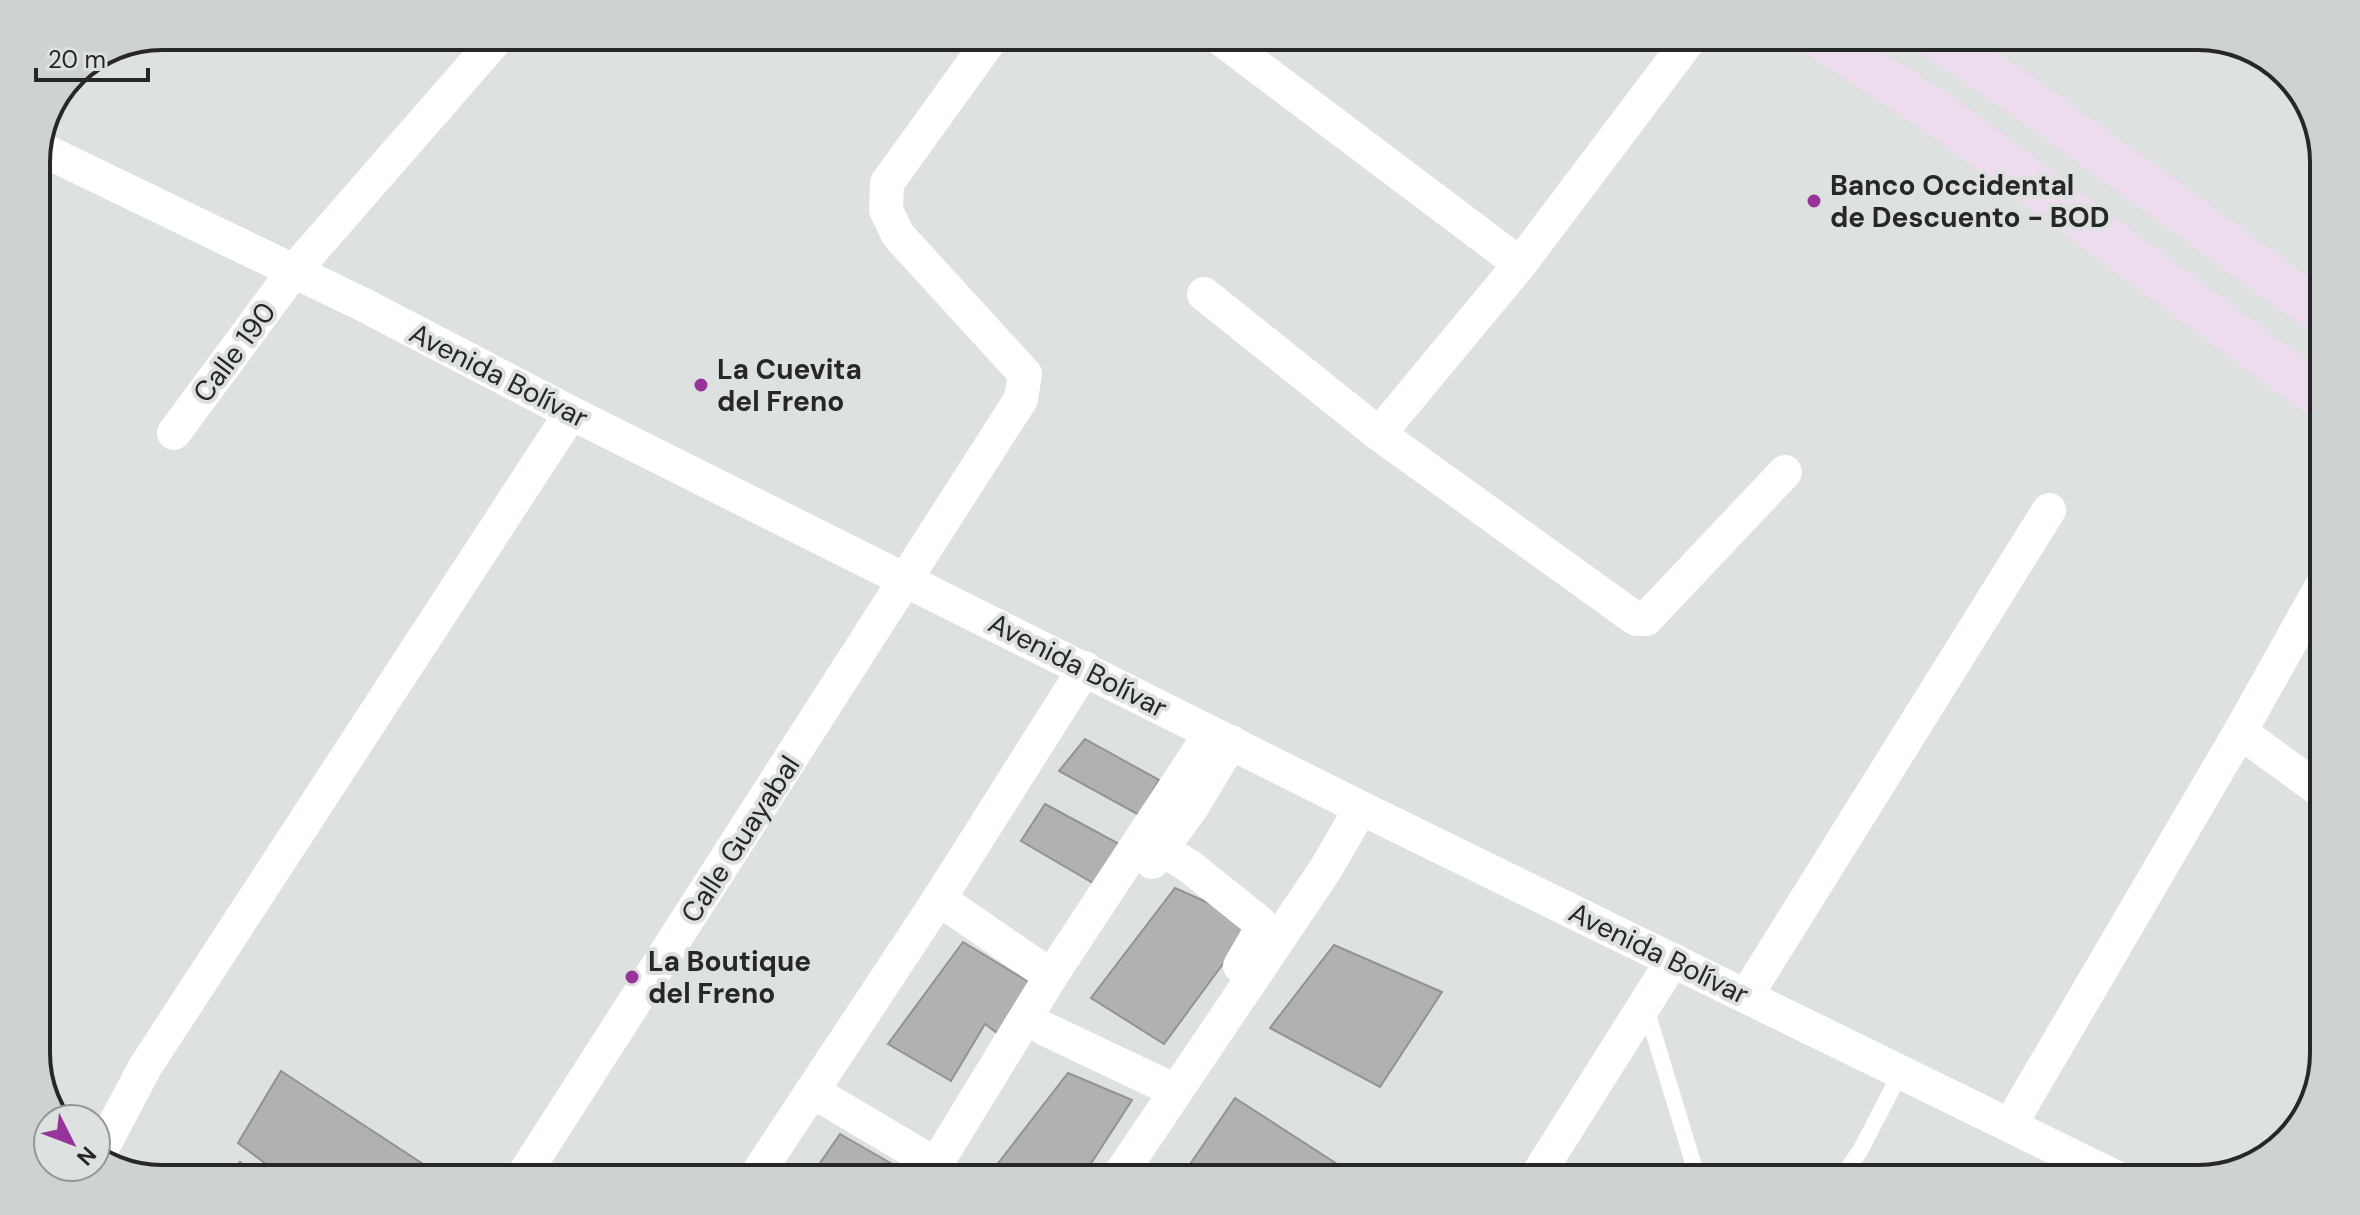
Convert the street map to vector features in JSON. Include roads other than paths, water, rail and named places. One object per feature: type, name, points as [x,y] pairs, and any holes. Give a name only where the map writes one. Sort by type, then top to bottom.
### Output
[{"type":"main road","points":[[1840,50],[1937,113],[2310,390]]},
{"type":"main road","points":[[1966,50],[2027,99],[2310,305]]},
{"type":"street","name":"Calle 190","points":[[174,433],[293,272],[487,50]]},
{"type":"street","name":"Calle Guayabal","points":[[530,1165],[1021,399],[1025,374],[898,235],[886,210],[887,183],[983,50]]},
{"type":"street","points":[[1236,50],[1520,264]]},
{"type":"street","points":[[1379,434],[1520,264],[1681,50]]},
{"type":"street","name":"Avenida Bolívar","points":[[50,153],[364,305],[571,413],[1361,808],[2091,1165]]},
{"type":"street","points":[[1204,294],[1379,434],[1640,620],[1646,619],[1785,472]]},
{"type":"street","points":[[112,1130],[145,1067],[571,413]]},
{"type":"street","points":[[1746,996],[2049,510]]},
{"type":"street","points":[[2010,1125],[2310,607]]},
{"type":"street","points":[[763,1165],[939,899],[1085,668]]},
{"type":"street","points":[[2240,732],[2310,783]]},
{"type":"street","points":[[944,1165],[1045,1029],[1161,849],[1192,807],[1221,737]]},
{"type":"street","points":[[942,1165],[1051,976],[1221,737]]},
{"type":"street","points":[[1126,1165],[1325,870],[1361,808]]},
{"type":"street","points":[[1108,1165],[1225,991],[1260,927],[1259,922],[1189,866],[1161,849]]},
{"type":"street","points":[[939,899],[1051,976]]},
{"type":"street","points":[[1544,1165],[1673,960]]},
{"type":"street","points":[[1045,1029],[1161,1084]]},
{"type":"street","points":[[812,1091],[923,1165]]},
{"type":"lane","points":[[1645,1005],[1694,1165]]},
{"type":"lane","points":[[1850,1165],[1901,1072]]},
{"type":"place","name":"Banco Occidental de Descuento - BOD","points":[[1814,201]]},
{"type":"place","name":"La Cuevita del Freno","points":[[701,385]]},
{"type":"place","name":"La Boutique del Freno","points":[[632,977]]}]
